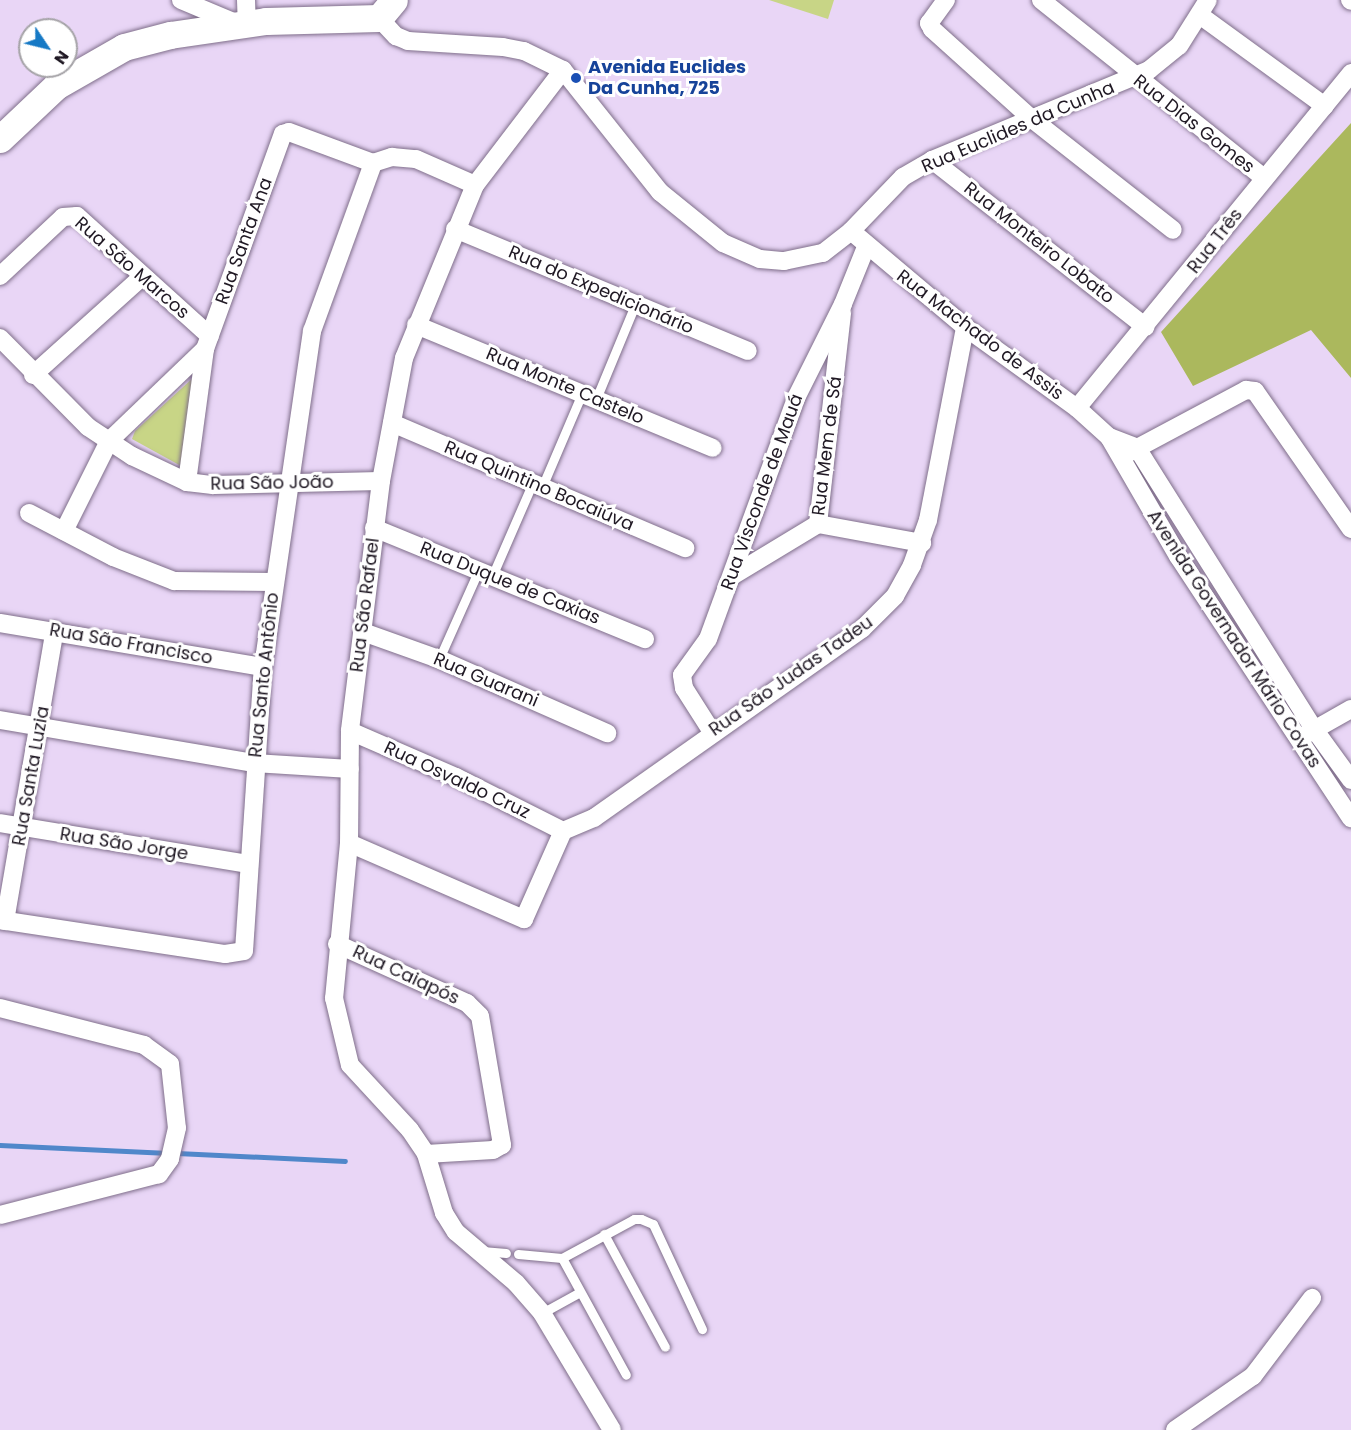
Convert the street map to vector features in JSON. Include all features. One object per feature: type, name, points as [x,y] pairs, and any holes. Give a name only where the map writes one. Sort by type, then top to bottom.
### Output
[{"type":"main road","points":[[0,139],[56,86],[124,47],[244,16],[387,9]]},
{"type":"street","points":[[181,0],[244,16]]},
{"type":"street","points":[[946,0],[929,27],[1032,119],[1173,230]]},
{"type":"street","name":"Rua Dias Gomes","points":[[1041,0],[1264,178]]},
{"type":"street","points":[[1204,8],[1324,106]]},
{"type":"street","name":"Rua Euclides da Cunha","points":[[387,9],[396,36],[408,41],[503,46],[524,51],[563,70],[636,168],[660,192],[723,243],[760,260],[784,261],[823,253],[851,231],[903,177],[932,160],[1136,78],[1179,46],[1204,8]]},
{"type":"street","name":"Rua São Rafael","points":[[563,70],[475,185],[404,358],[374,528],[350,731],[349,843],[337,944],[334,998],[345,1055],[356,1076],[410,1130],[426,1154],[444,1213],[474,1251],[516,1283],[542,1313],[612,1430]]},
{"type":"street","name":"Rua Três","points":[[1077,408],[1146,327],[1351,73]]},
{"type":"street","name":"Rua Santa Ana","points":[[187,482],[207,343],[283,134],[289,132],[373,163]]},
{"type":"street","points":[[373,163],[392,157],[416,159],[475,185]]},
{"type":"street","name":"Rua Monteiro Lobato","points":[[932,160],[1146,327]]},
{"type":"street","name":"Rua Santo Antônio","points":[[2,921],[239,955],[246,948],[248,864],[262,667],[315,318],[373,163]]},
{"type":"street","name":"Rua São Marcos","points":[[0,276],[63,217],[72,215],[82,220],[207,343]]},
{"type":"street","name":"Rua do Expedicionário","points":[[455,229],[748,351]]},
{"type":"street","name":"Rua Machado de Assis","points":[[851,231],[866,247],[964,327],[1077,408],[1109,437],[1137,448]]},
{"type":"street","name":"Rua Visconde de Mauá","points":[[712,732],[681,679],[708,639],[796,399],[843,304],[866,247]]},
{"type":"street","points":[[33,375],[142,277]]},
{"type":"street","name":"Rua Mem de Sá","points":[[732,576],[818,524],[843,304]]},
{"type":"street","name":"Rua Monte Castelo","points":[[416,325],[713,448]]},
{"type":"street","name":"Rua São Judas Tadeu","points":[[563,831],[594,818],[712,732],[870,623],[895,596],[922,543],[964,327]]},
{"type":"street","name":"Rua São João","points":[[0,338],[33,375],[109,441],[187,482],[213,485],[381,481]]},
{"type":"street","name":"Rua Santa Ana","points":[[64,531],[109,441],[207,343]]},
{"type":"street","points":[[1119,459],[1246,390],[1255,391],[1351,530]]},
{"type":"street","name":"Rua Quintino Bocaiúva","points":[[392,423],[685,548]]},
{"type":"street","name":"Rua Machado de Assis","points":[[1109,437],[1119,459]]},
{"type":"street","name":"Avenida Governador Mário Covas","points":[[1137,448],[1314,729],[1351,780]]},
{"type":"street","name":"Avenida Governador Mário Covas","points":[[1119,459],[1296,740],[1351,818]]},
{"type":"street","points":[[28,513],[113,557],[174,581],[274,582]]},
{"type":"street","points":[[818,524],[922,543]]},
{"type":"street","name":"Rua Duque de Caxias","points":[[374,528],[486,571],[645,639]]},
{"type":"street","points":[[1209,603],[1227,591]]},
{"type":"street","name":"Rua São Francisco","points":[[0,623],[55,630],[262,667]]},
{"type":"street","name":"Rua Santa Luzia","points":[[2,921],[41,726],[55,630]]},
{"type":"street","name":"Rua Guarani","points":[[363,632],[439,659],[607,733]]},
{"type":"street","points":[[1296,740],[1351,709]]},
{"type":"street","points":[[0,720],[254,764],[350,769]]},
{"type":"street","name":"Rua Osvaldo Cruz","points":[[350,731],[456,777],[563,831]]},
{"type":"street","name":"Rua São Jorge","points":[[0,823],[248,864]]},
{"type":"street","points":[[349,843],[522,920],[563,831]]},
{"type":"street","name":"Rua Caiapós","points":[[337,944],[474,1008],[482,1020],[502,1144],[493,1150],[426,1154]]},
{"type":"street","points":[[0,1008],[144,1045],[170,1064],[177,1128],[172,1153],[159,1174],[0,1215]]},
{"type":"street","points":[[1175,1430],[1253,1376],[1312,1298]]},
{"type":"lane","points":[[439,659],[486,571],[589,396],[635,305]]},
{"type":"lane","points":[[518,1254],[562,1258],[634,1219],[653,1224],[702,1329]]},
{"type":"lane","points":[[604,1234],[664,1347]]},
{"type":"lane","points":[[474,1251],[506,1253]]},
{"type":"lane","points":[[562,1258],[626,1375]]},
{"type":"lane","points":[[542,1313],[580,1292]]},
{"type":"green space","points":[[769,0],[834,0],[828,19]]},
{"type":"green space","points":[[1351,123],[1351,378],[1311,330],[1193,386],[1161,332]]},
{"type":"green space","points":[[194,377],[181,466],[132,439],[135,431]]},
{"type":"waterway","points":[[0,1145],[168,1153]]},
{"type":"waterway","points":[[177,1153],[345,1161]]},
{"type":"place","name":"Avenida Euclides Da Cunha, 725","points":[[576,78]]}]
